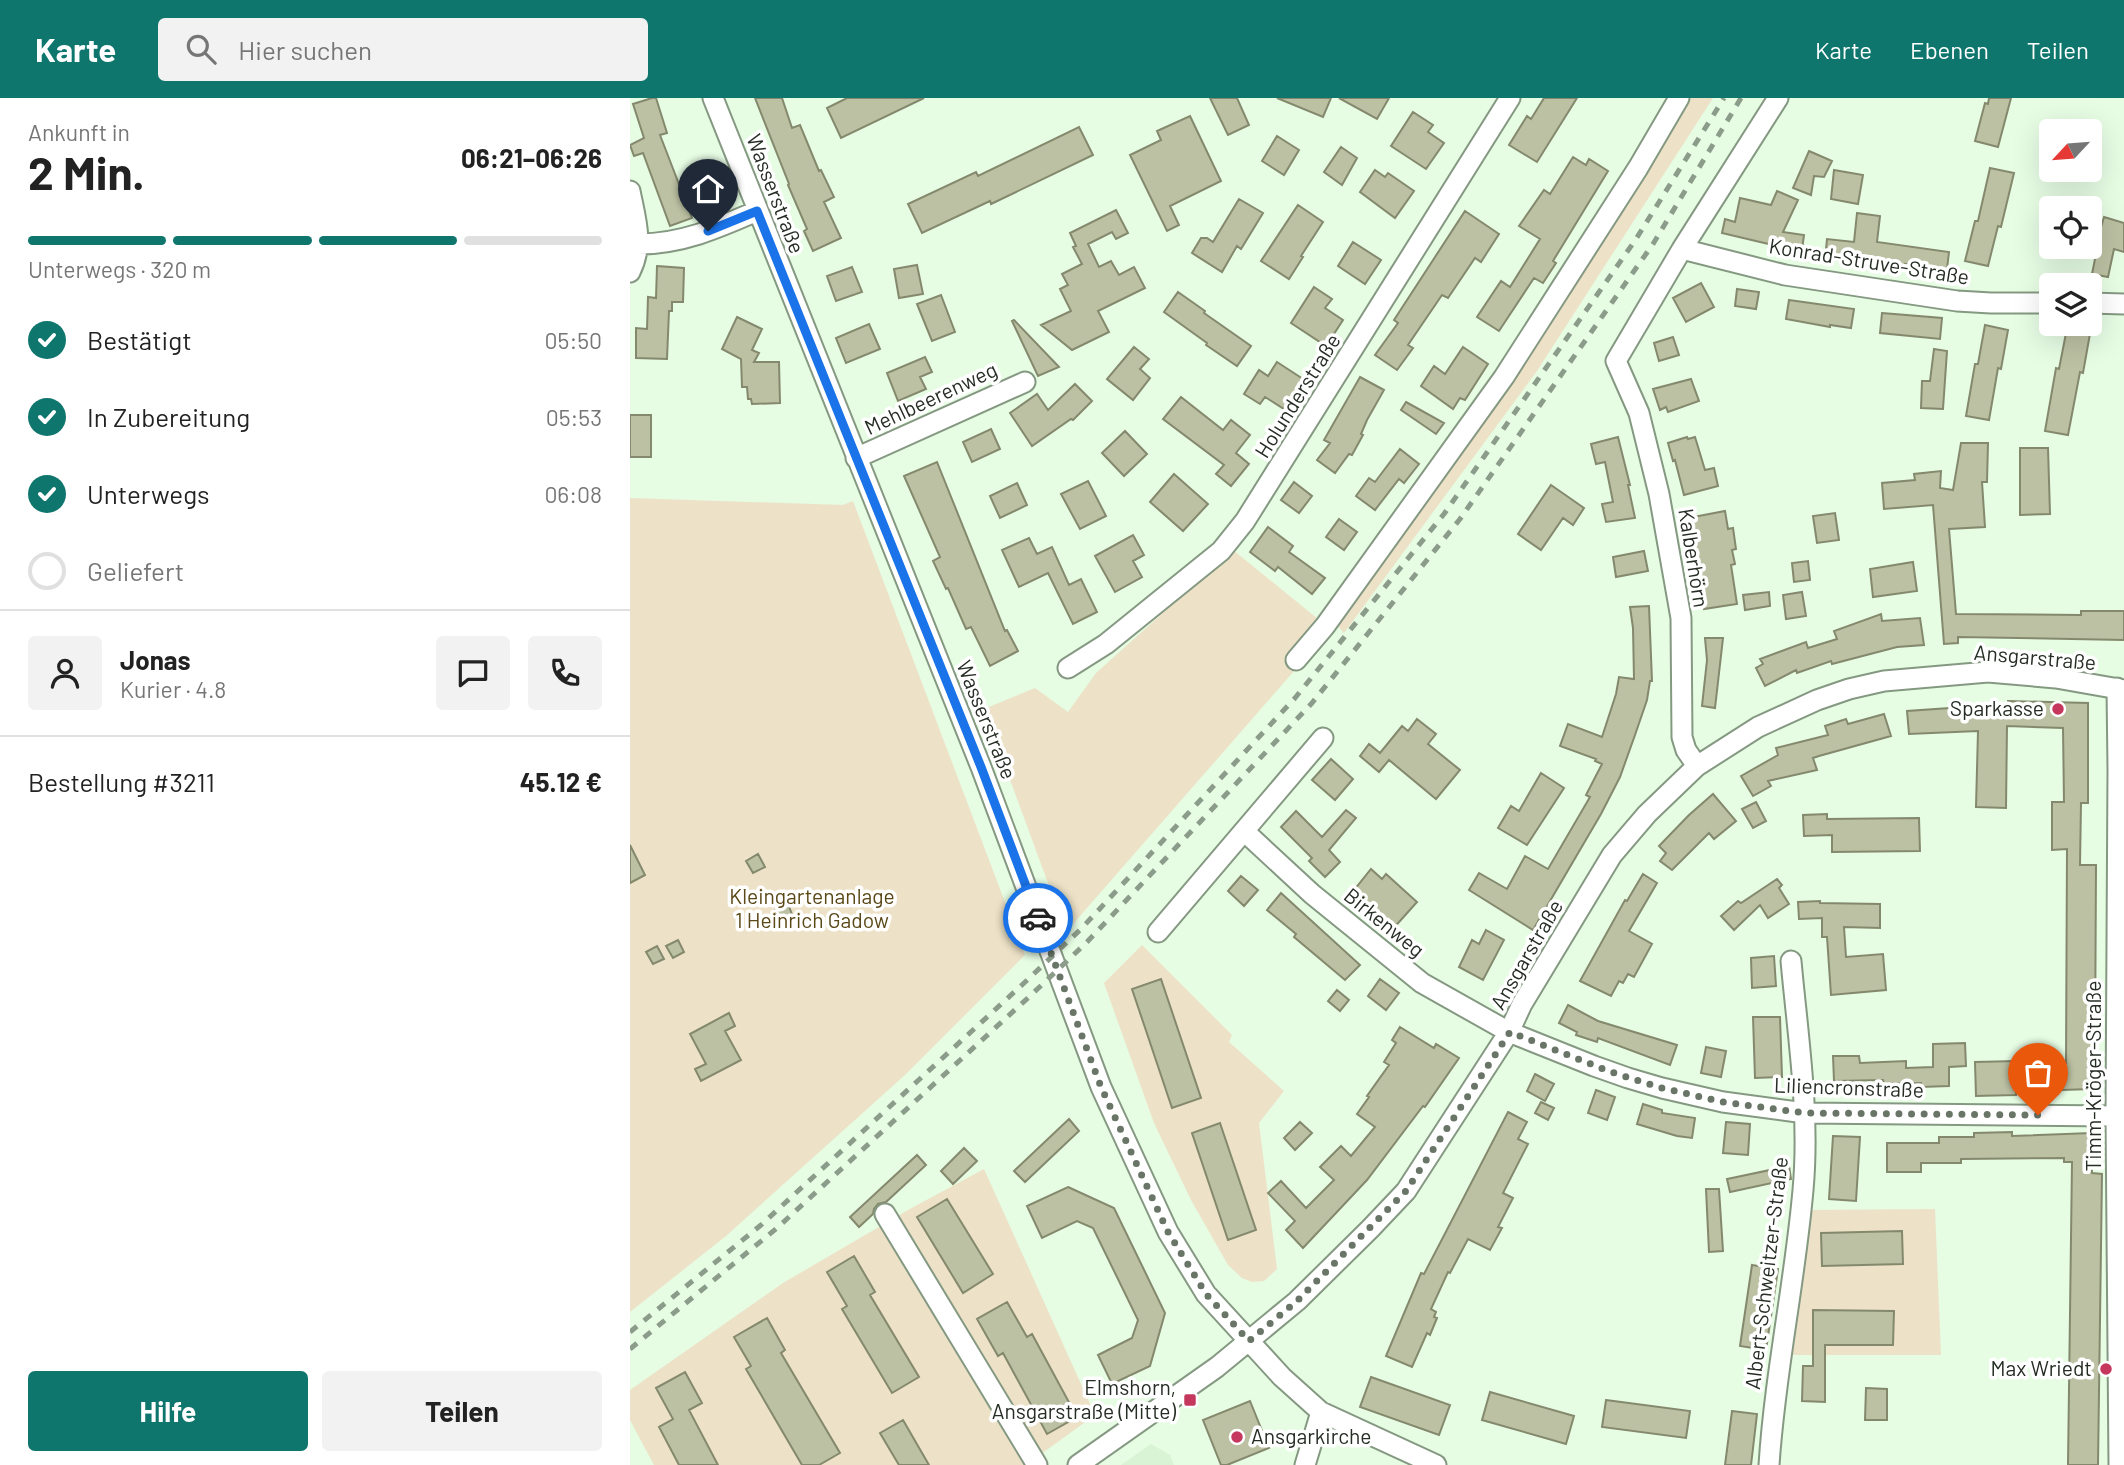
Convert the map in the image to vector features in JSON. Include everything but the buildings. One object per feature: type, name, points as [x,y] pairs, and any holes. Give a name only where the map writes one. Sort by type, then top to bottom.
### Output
[{"type":"street","name":"Wasserstraße","points":[[713,98],[981,767],[1101,1087],[1168,1232],[1206,1294],[1282,1377],[1321,1412],[1436,1465]]},
{"type":"street","name":"Holunderstraße","points":[[1068,668],[1106,644],[1221,551],[1245,521],[1510,98]]},
{"type":"street","points":[[1296,660],[1325,626],[1504,377],[1638,168],[1679,98]]},
{"type":"street","points":[[1682,248],[1778,98]]},
{"type":"street","points":[[630,191],[639,244],[637,258],[630,272]]},
{"type":"street","points":[[639,244],[671,242],[694,236],[757,211]]},
{"type":"street","name":"Konrad-Struve-Straße","points":[[1682,248],[1785,275],[1916,295],[1991,303],[2039,303]]},
{"type":"street","name":"Kalberhörn","points":[[1682,248],[1616,361],[1639,413],[1659,494],[1681,618],[1682,737],[1686,751],[1697,766]]},
{"type":"street","points":[[2102,303],[2124,303]]},
{"type":"street","name":"Mehlbeerenweg","points":[[856,458],[1025,382]]},
{"type":"street","name":"Ansgarstraße","points":[[1079,1465],[1206,1376],[1297,1301],[1406,1191],[1510,1032],[1522,1004],[1612,855],[1647,814],[1697,766],[1758,727],[1817,700],[1884,681],[1988,672],[2056,678],[2120,689]]},
{"type":"street","name":"Timm-Kröger-Straße","points":[[2120,689],[2116,1116],[2121,1454]]},
{"type":"street","points":[[1158,932],[1323,738]]},
{"type":"street","name":"Birkenweg","points":[[1244,831],[1312,894],[1402,968],[1422,983],[1510,1032]]},
{"type":"street","name":"Albert-Schweitzer-Straße","points":[[1769,1465],[1777,1376],[1803,1188],[1805,1113],[1791,961]]},
{"type":"street","name":"Liliencronstraße","points":[[1510,1032],[1594,1066],[1662,1088],[1723,1102],[1805,1113],[2116,1116]]},
{"type":"street","points":[[885,1214],[1037,1465]]},
{"type":"street","points":[[1305,1465],[1321,1412]]},
{"type":"shaded area","points":[[1151,1444],[1170,1455],[1174,1465],[1121,1465]]},
{"type":"green space","points":[[1691,98],[1713,98],[1537,371],[1344,633],[1336,624],[1591,258]]},
{"type":"green space","name":"Kleingartenanlage 1 Heinrich Gadow","points":[[630,498],[843,505],[853,501],[1025,955],[905,1075],[726,1236],[630,1312]]},
{"type":"green space","points":[[1233,550],[1318,619],[1284,660],[1295,670],[1066,932],[984,709],[1035,688],[1068,712],[1096,673]]},
{"type":"green space","points":[[1142,945],[1232,1035],[1229,1042],[1284,1091],[1259,1123],[1277,1269],[1264,1281],[1252,1282],[1242,1278],[1228,1265],[1191,1200],[1154,1123],[1104,983]]},
{"type":"green space","points":[[984,1169],[1095,1415],[1026,1465],[654,1465],[630,1420],[630,1390],[783,1283]]},
{"type":"green space","points":[[1935,1209],[1941,1355],[1788,1355],[1808,1210]]},
{"type":"railway","points":[[630,1332],[761,1225],[1081,929],[1295,698],[1444,514],[1636,239],[1724,98]]},
{"type":"railway","points":[[630,1349],[777,1228],[1030,996],[1087,942],[1312,703],[1460,519],[1653,244],[1741,98]]},
{"type":"way so far","points":[[1038,918],[1101,1087],[1168,1232],[1206,1294],[1249,1341],[1297,1301],[1406,1191],[1510,1032],[1611,1072],[1662,1088],[1723,1102],[1805,1113],[2038,1115]]},
{"type":"place","name":"Sparkasse","points":[[2058,709]]},
{"type":"place","name":"Max Wriedt","points":[[2106,1369]]},
{"type":"place","name":"Elmshorn, Ansgarstraße (Mitte)","points":[[1190,1400]]},
{"type":"place","name":"Ansgarkirche","points":[[1237,1437]]},
{"type":"route","points":[[708,231],[757,211],[981,767],[1038,918]]}]
